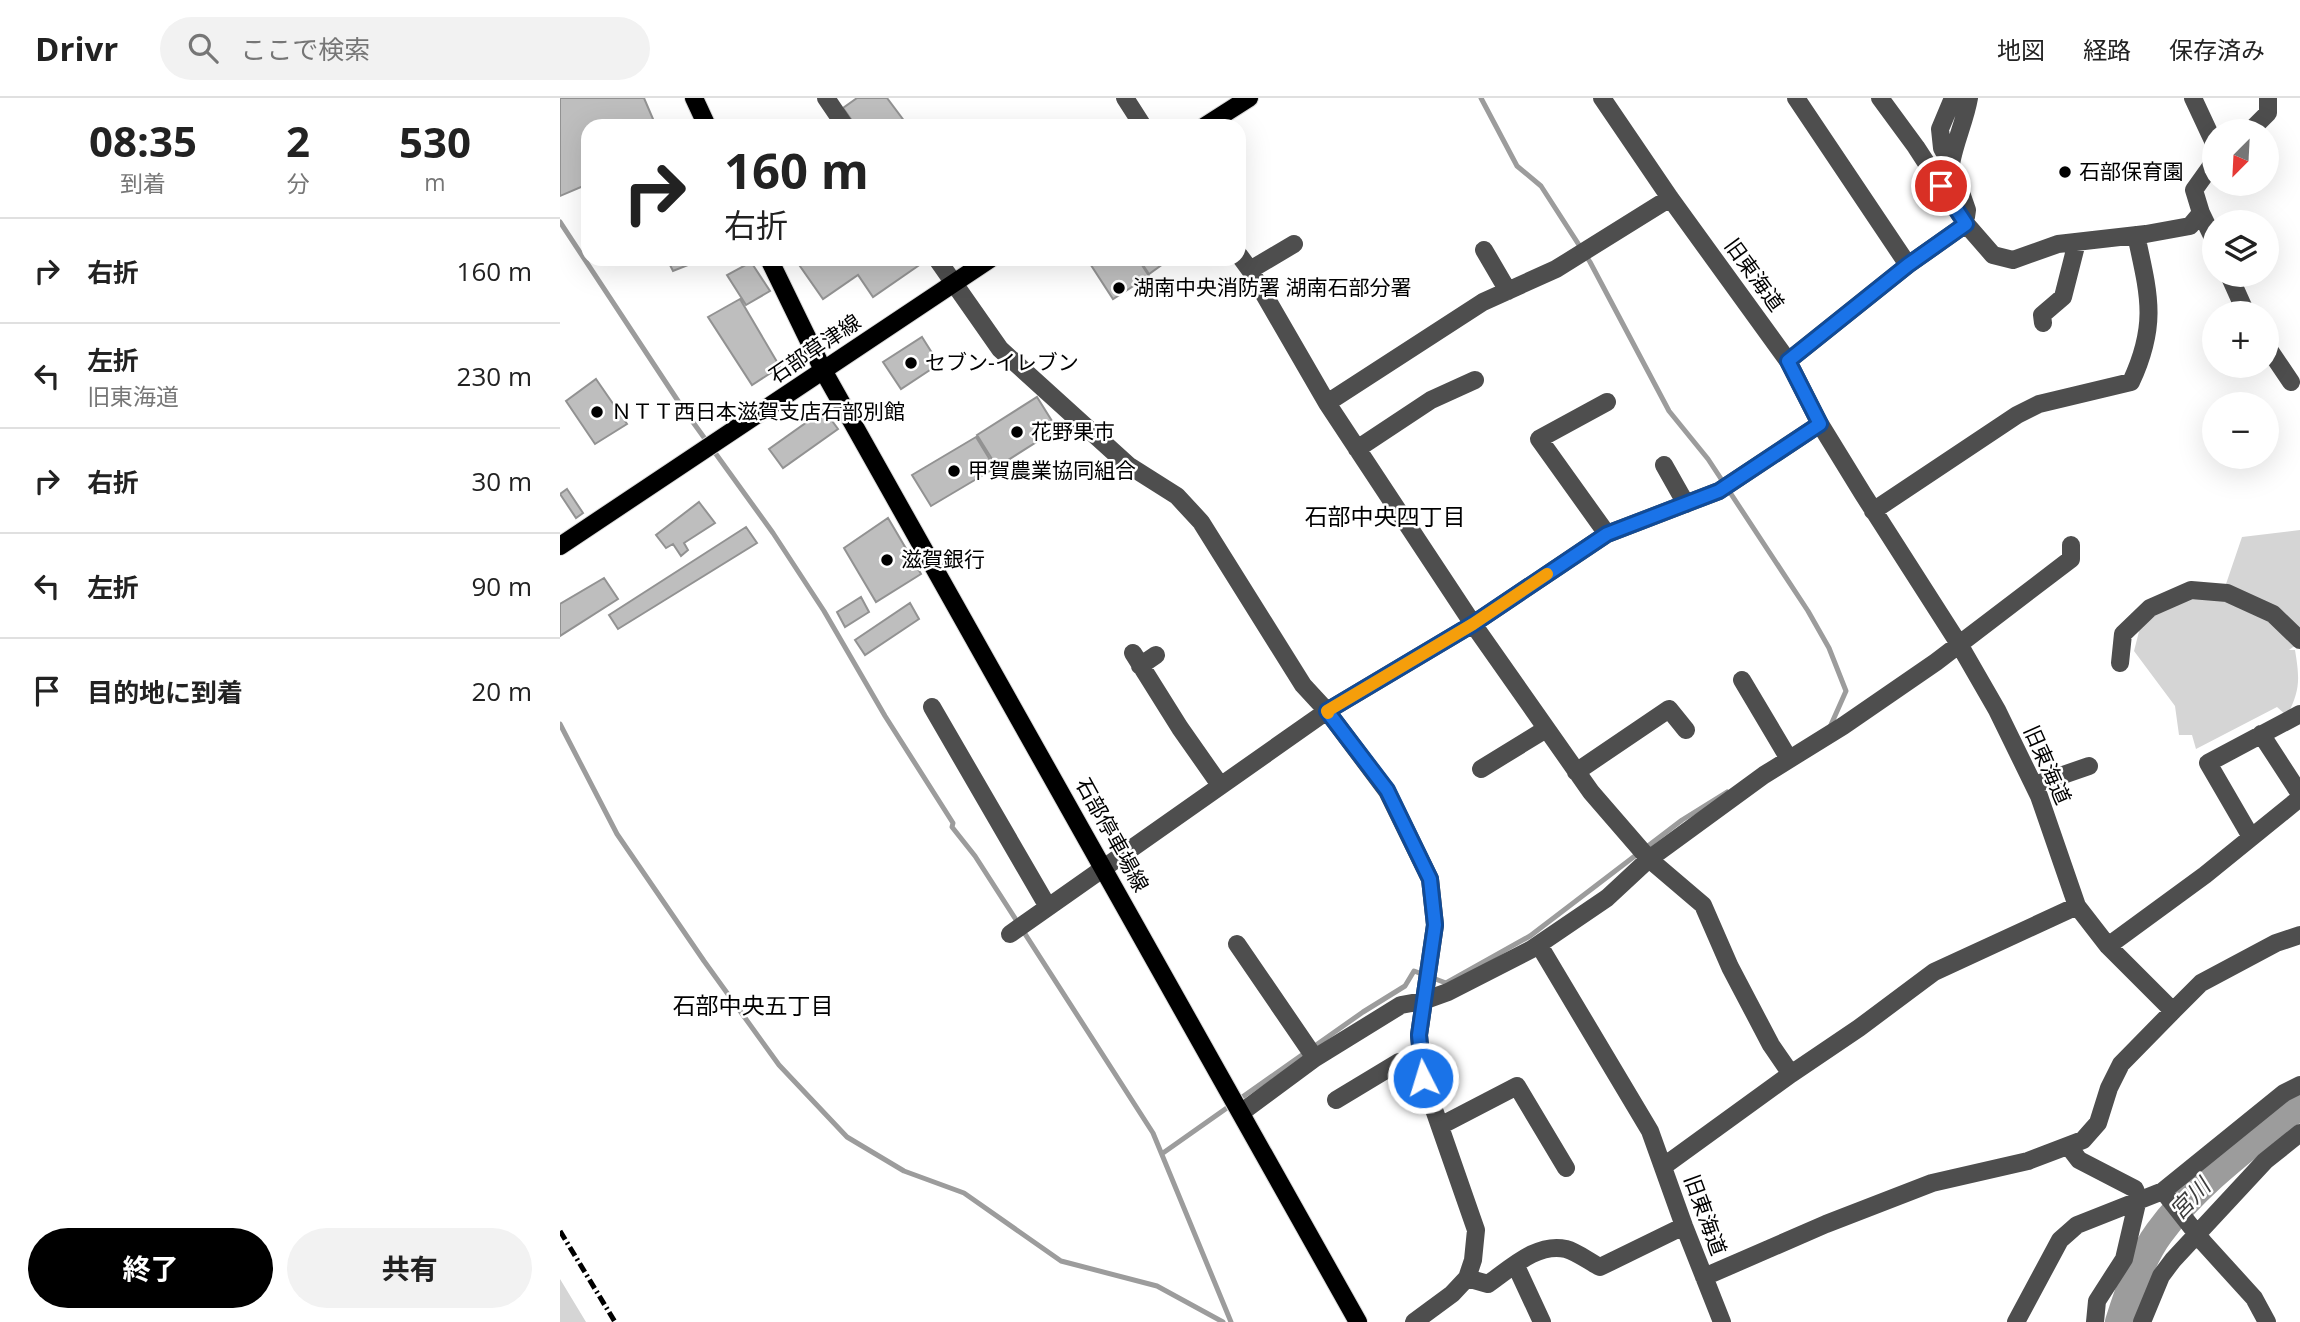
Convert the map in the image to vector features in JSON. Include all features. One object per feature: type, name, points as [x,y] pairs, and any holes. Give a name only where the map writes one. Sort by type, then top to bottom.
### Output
[{"type":"main road","points":[[694,98],[703,119]]},
{"type":"main road","points":[[1216,119],[1249,98]]},
{"type":"main road","name":"石部停車場線","points":[[773,266],[824,372],[1359,1322]]},
{"type":"main road","name":"石部草津線","points":[[560,546],[824,372],[979,266]]},
{"type":"street","points":[[826,98],[840,119]]},
{"type":"street","points":[[1125,98],[1138,119]]},
{"type":"street","name":"旧東海道","points":[[1602,98],[1670,198],[1788,361],[1820,424],[1959,644],[1997,710],[2034,785],[2077,906],[1934,972],[1664,1166],[1703,1277],[1723,1322]]},
{"type":"street","points":[[1796,98],[1908,265]]},
{"type":"street","points":[[1880,98],[1966,224],[1993,255],[2013,260],[2058,244],[2190,226],[2201,213],[2194,190],[2202,179]]},
{"type":"street","points":[[1953,98],[1940,128],[1942,148],[1951,164],[1967,210],[1966,224]]},
{"type":"street","points":[[1951,164],[1969,98]]},
{"type":"street","points":[[2193,98],[2203,119]]},
{"type":"street","points":[[2262,119],[2268,113],[2268,98]]},
{"type":"street","points":[[1326,403],[1483,302],[1556,269],[1670,198]]},
{"type":"street","points":[[1788,361],[1908,265],[1966,224]]},
{"type":"street","points":[[1873,511],[2017,415],[2039,404],[2131,382],[2144,354],[2150,317],[2147,285],[2136,235]]},
{"type":"street","points":[[2043,323],[2042,315],[2063,297],[2077,242]]},
{"type":"street","points":[[1250,270],[1294,244]]},
{"type":"street","points":[[1484,250],[1508,291]]},
{"type":"street","points":[[1246,265],[1326,403],[1473,624],[1576,772],[1649,859],[1703,905],[1730,967],[1770,1045],[1791,1074]]},
{"type":"street","points":[[942,266],[1000,349],[1027,376],[1128,465],[1177,496],[1193,513],[1303,684],[1387,790],[1430,879],[1435,925],[1419,1035],[1423,1078],[1476,1230],[1473,1260],[1466,1278],[1452,1294],[1414,1322]]},
{"type":"street","points":[[2279,364],[2291,382]]},
{"type":"street","points":[[1357,449],[1432,400],[1475,380]]},
{"type":"street","points":[[1607,402],[1539,439],[1607,534]]},
{"type":"street","points":[[1010,933],[1327,711],[1473,624],[1607,534],[1719,491],[1820,424]]},
{"type":"street","points":[[1664,465],[1686,504]]},
{"type":"street","points":[[1242,1112],[1315,1058],[1401,1005],[1448,992],[1539,945],[1607,898],[1649,859],[1764,775],[1843,726],[1959,644],[2071,559],[2071,545]]},
{"type":"street","points":[[2120,663],[2123,634],[2150,608],[2191,590],[2227,593],[2273,614],[2300,640]]},
{"type":"street","points":[[1156,655],[1137,660],[1220,785]]},
{"type":"street","points":[[1742,680],[1790,759]]},
{"type":"street","points":[[932,707],[1048,906]]},
{"type":"street","points":[[1576,772],[1669,709],[1686,730]]},
{"type":"street","points":[[2251,837],[2208,763],[2300,714]]},
{"type":"street","points":[[1481,769],[1546,729]]},
{"type":"street","points":[[2108,946],[2205,875],[2300,796],[2261,734]]},
{"type":"street","points":[[2034,785],[2089,766]]},
{"type":"street","points":[[2077,906],[2108,946],[2173,1011]]},
{"type":"street","points":[[1703,1277],[1826,1224],[1931,1183],[2028,1161],[2083,1140],[2098,1123],[2109,1088],[2122,1064],[2201,983],[2276,943],[2300,935]]},
{"type":"street","points":[[1237,944],[1315,1058]]},
{"type":"street","points":[[1539,945],[1650,1131],[1664,1166]]},
{"type":"street","points":[[1336,1100],[1399,1062],[1421,1060]]},
{"type":"street","points":[[2015,1322],[2060,1240],[2077,1225],[2138,1199],[2168,1197],[2284,1093],[2300,1085]]},
{"type":"street","points":[[1440,1126],[1517,1086],[1566,1168]]},
{"type":"street","points":[[2142,1322],[2161,1276],[2194,1231],[2264,1161],[2300,1133]]},
{"type":"street","points":[[2069,1147],[2079,1160],[2136,1189],[2138,1199],[2124,1259],[2097,1301],[2095,1322]]},
{"type":"street","points":[[2168,1197],[2253,1298],[2267,1322]]},
{"type":"street","points":[[1466,1278],[1488,1284],[1548,1247],[1568,1250],[1600,1267],[1684,1226]]},
{"type":"street","points":[[1516,1266],[1542,1322]]},
{"type":"shaded area","points":[[2300,530],[2300,642],[2289,650],[2295,650],[2298,684],[2287,716],[2277,707],[2196,749],[2192,735],[2179,735],[2175,706],[2134,651],[2146,604],[2226,584],[2242,537]]},
{"type":"shaded area","points":[[560,1279],[586,1322],[560,1322]]},
{"type":"building","points":[[560,98],[644,98],[653,119],[581,119],[581,187],[560,196]]},
{"type":"building","points":[[857,98],[887,98],[903,119],[851,119],[843,108]]},
{"type":"building","points":[[670,266],[686,266],[673,271]]},
{"type":"building","points":[[744,266],[754,266],[770,291],[746,305],[727,275]]},
{"type":"building","points":[[800,266],[918,266],[873,297],[858,275],[823,299]]},
{"type":"building","name":"湖南中央消防署 湖南石部分署","points":[[1092,266],[1143,266],[1149,276],[1113,299]]},
{"type":"building","points":[[1144,266],[1160,266],[1149,274]]},
{"type":"building","points":[[740,299],[780,367],[752,385],[708,317]]},
{"type":"building","name":"セブン-イレブン","points":[[922,337],[939,364],[901,389],[883,362]]},
{"type":"building","name":"ＮＴＴ西日本滋賀支店石部別館","points":[[596,379],[627,424],[595,444],[566,401]]},
{"type":"building","name":"花野果市","points":[[1037,397],[1057,429],[997,467],[977,435]]},
{"type":"building","points":[[824,410],[838,429],[783,468],[769,449]]},
{"type":"building","name":"甲賀農業協同組合","points":[[976,437],[995,468],[931,506],[912,475]]},
{"type":"building","points":[[567,489],[583,513],[576,518],[560,494]]},
{"type":"building","points":[[699,502],[715,523],[684,543],[688,550],[681,556],[673,544],[666,548],[656,535]]},
{"type":"building","points":[[888,518],[921,574],[876,602],[844,548]]},
{"type":"building","points":[[746,527],[757,543],[618,629],[609,615]]},
{"type":"building","points":[[604,578],[618,599],[560,636],[560,604]]},
{"type":"building","points":[[861,597],[869,612],[845,627],[837,612]]},
{"type":"building","points":[[910,603],[919,619],[865,655],[855,640]]},
{"type":"waterway","points":[[1481,98],[1517,166],[1541,186],[1590,262],[1669,411],[1708,459],[1808,611],[1829,648],[1846,691],[1830,727]]},
{"type":"waterway","points":[[560,222],[581,254]]},
{"type":"waterway","points":[[589,266],[682,407],[773,533],[824,611],[885,716],[953,823],[952,827],[975,856],[1153,1133],[1231,1322]]},
{"type":"waterway","points":[[560,724],[617,834],[704,961],[779,1065],[847,1137],[904,1171],[964,1193],[1061,1261],[1157,1286],[1223,1322]]},
{"type":"waterway","points":[[1163,1153],[1363,1012],[1405,986],[1414,971],[1446,983],[1530,936],[1682,820],[1727,792]]},
{"type":"waterway","name":"宮川","points":[[2120,1322],[2141,1264],[2172,1216],[2220,1169],[2289,1112],[2300,1107]]},
{"type":"railway","points":[[560,1231],[615,1322]]},
{"type":"slow traffic","points":[[1328,713],[1327,711],[1473,624],[1547,574]]},
{"type":"place","name":"石部保育園","points":[[2065,172]]},
{"type":"place","name":"湖南中央消防署 湖南石部分署","points":[[1119,288]]},
{"type":"place","name":"セブン-イレブン","points":[[911,363]]},
{"type":"place","name":"ＮＴＴ西日本滋賀支店石部別館","points":[[597,412]]},
{"type":"place","name":"花野果市","points":[[1017,432]]},
{"type":"place","name":"甲賀農業協同組合","points":[[954,471]]},
{"type":"place","name":"滋賀銀行","points":[[887,560]]},
{"type":"district","name":"石部中央四丁目","points":[[1385,517]]},
{"type":"district","name":"石部中央五丁目","points":[[753,1006]]},
{"type":"route","points":[[1423,1078],[1419,1035],[1435,925],[1430,879],[1387,790],[1327,711],[1473,624],[1607,534],[1719,491],[1820,424],[1788,361],[1908,265],[1966,224],[1941,186]]}]
